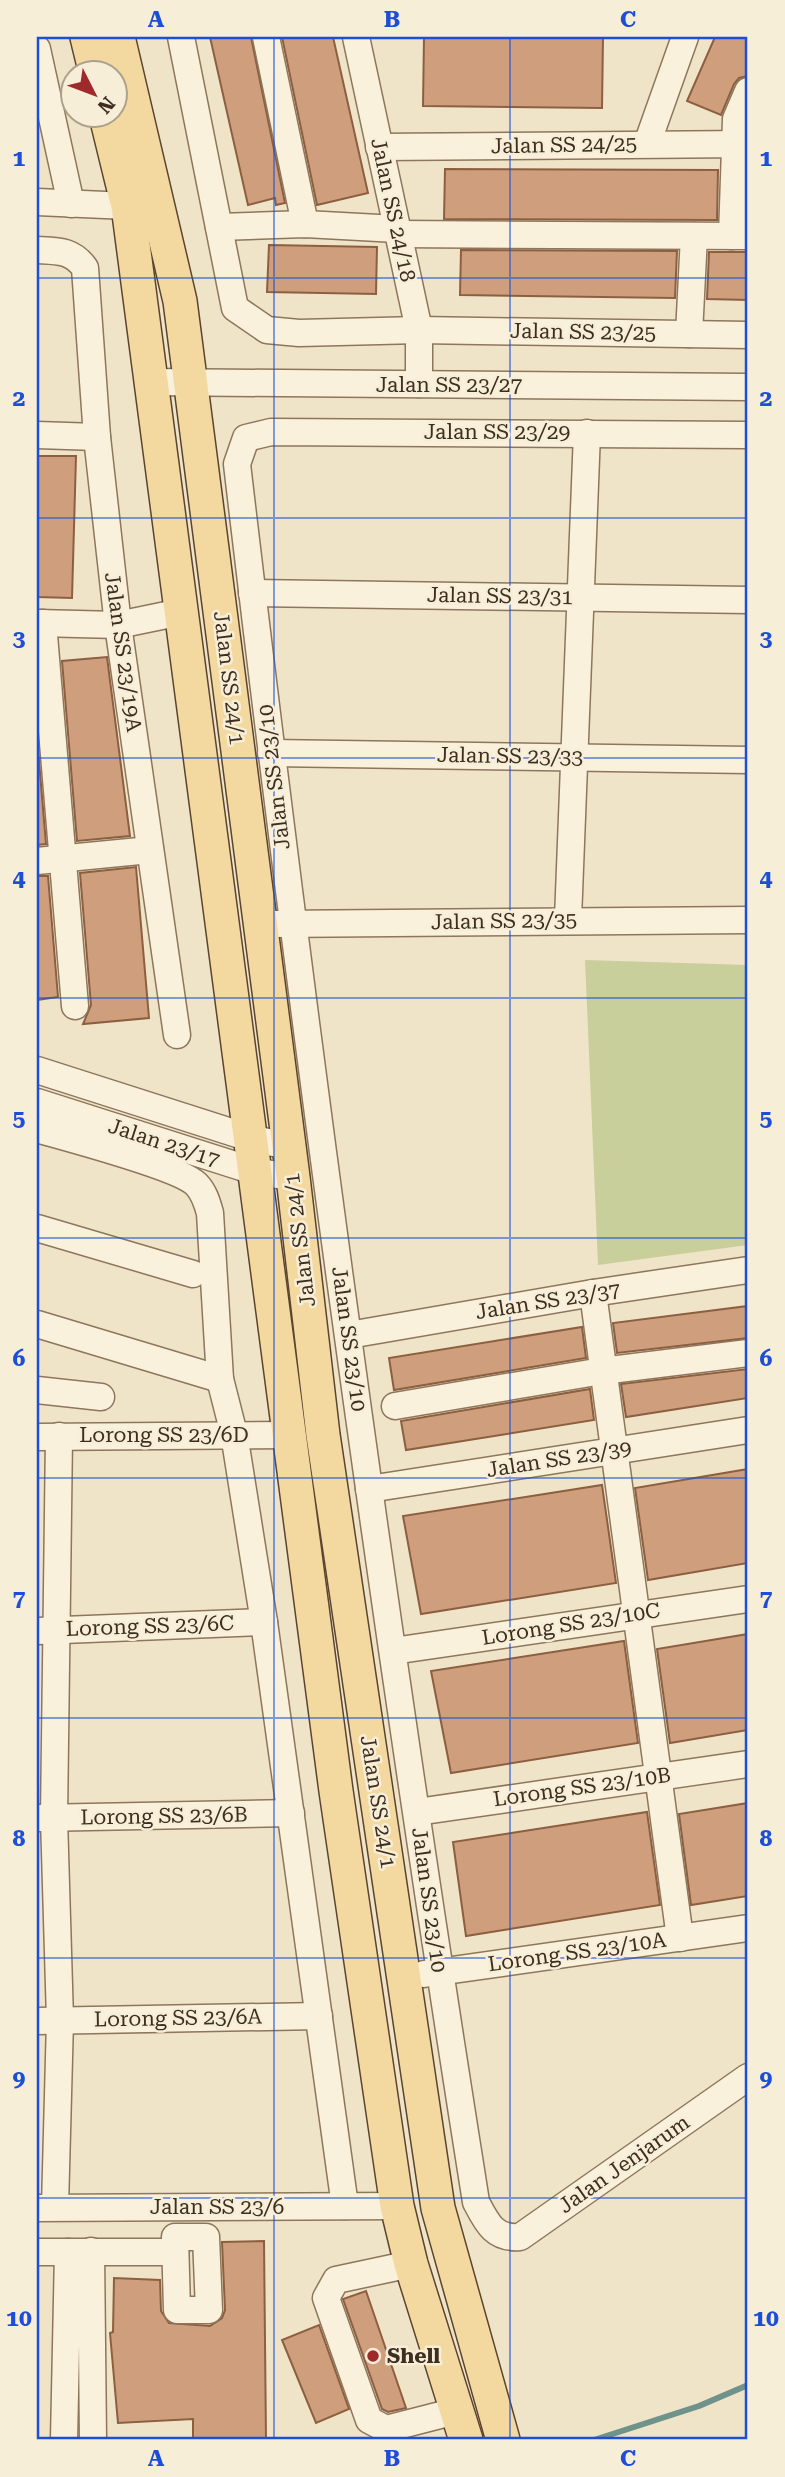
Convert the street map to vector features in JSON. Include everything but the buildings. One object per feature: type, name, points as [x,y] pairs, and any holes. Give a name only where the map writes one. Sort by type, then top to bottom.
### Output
[{"type":"main road","points":[[87,37],[93,60]]},
{"type":"main road","name":"Jalan SS 24/1","points":[[118,37],[180,301],[276,924],[291,1162],[323,1435],[438,2208],[500,2429]]},
{"type":"main road","name":"Jalan SS 24/1","points":[[109,130],[128,206],[253,1139],[336,1791],[397,2206],[411,2264],[461,2425]]},
{"type":"street","points":[[181,37],[236,308],[267,330],[299,333],[419,330]]},
{"type":"street","points":[[266,37],[305,224]]},
{"type":"street","name":"Jalan SS 24/18","points":[[356,37],[419,330],[419,384]]},
{"type":"street","points":[[647,144],[685,37]]},
{"type":"street","points":[[37,49],[71,204]]},
{"type":"street","points":[[219,227],[305,224],[398,232],[740,236],[743,144],[736,119],[748,91]]},
{"type":"street","name":"Jalan SS 24/25","points":[[379,147],[743,144]]},
{"type":"street","points":[[37,202],[128,206]]},
{"type":"street","points":[[689,334],[694,236]]},
{"type":"street","name":"Jalan SS 23/19A","points":[[37,250],[61,251],[76,256],[85,268],[97,437],[118,625],[177,1035]]},
{"type":"street","name":"Jalan SS 23/25","points":[[419,330],[748,335]]},
{"type":"street","name":"Jalan SS 23/27","points":[[150,382],[748,387]]},
{"type":"street","name":"Jalan SS 23/29","points":[[246,438],[271,432],[748,435]]},
{"type":"street","points":[[568,919],[587,432]]},
{"type":"street","points":[[37,435],[97,437]]},
{"type":"street","name":"Jalan SS 23/10","points":[[246,438],[237,464],[271,753],[276,924],[349,1335],[439,1972],[476,2202],[495,2233]]},
{"type":"street","name":"Jalan SS 23/31","points":[[252,593],[748,600]]},
{"type":"street","points":[[75,1006],[49,860],[40,623],[118,625],[181,612]]},
{"type":"street","name":"Jalan SS 23/33","points":[[271,753],[748,760]]},
{"type":"street","points":[[49,860],[150,850]]},
{"type":"street","name":"Jalan SS 23/35","points":[[276,924],[568,919],[748,920]]},
{"type":"street","name":"Jalan 23/17","points":[[37,1070],[253,1139],[291,1162]]},
{"type":"street","name":"Jalan 23/17","points":[[37,1102],[257,1172],[291,1162]]},
{"type":"street","points":[[37,1129],[154,1165],[194,1182],[205,1196],[210,1213],[220,1380],[234,1434],[264,1622],[345,2206]]},
{"type":"street","points":[[37,1228],[193,1274]]},
{"type":"street","name":"Jalan SS 23/37","points":[[349,1335],[593,1293],[748,1270]]},
{"type":"street","points":[[593,1293],[680,1938]]},
{"type":"street","points":[[37,1324],[220,1380]]},
{"type":"street","points":[[395,1406],[602,1371],[748,1353]]},
{"type":"street","points":[[37,1390],[101,1397]]},
{"type":"street","name":"Jalan SS 23/39","points":[[369,1489],[748,1430]]},
{"type":"street","name":"Lorong SS 23/6D","points":[[48,1436],[291,1435]]},
{"type":"street","points":[[46,2207],[48,1436]]},
{"type":"street","name":"Lorong SS 23/10C","points":[[394,1651],[748,1599]]},
{"type":"street","name":"Lorong SS 23/6C","points":[[46,1630],[264,1622]]},
{"type":"street","name":"Lorong SS 23/10B","points":[[416,1812],[748,1764]]},
{"type":"street","name":"Lorong SS 23/6B","points":[[46,1818],[291,1813]]},
{"type":"street","name":"Lorong SS 23/10A","points":[[405,1976],[748,1928]]},
{"type":"street","name":"Lorong SS 23/6A","points":[[48,2021],[319,2016]]},
{"type":"street","name":"Jalan Jenjarum","points":[[495,2233],[508,2238],[520,2237],[748,2077]]},
{"type":"street","name":"Jalan SS 23/6","points":[[46,2207],[397,2206]]},
{"type":"street","points":[[37,2252],[175,2252]]},
{"type":"street","points":[[64,2440],[79,2252]]},
{"type":"street","points":[[79,2252],[93,2440]]},
{"type":"street","points":[[411,2264],[336,2280],[326,2298],[369,2420],[386,2429],[461,2425]]},
{"type":"green space","points":[[585,960],[748,965],[748,1245],[598,1265]]},
{"type":"waterway","points":[[594,2440],[699,2406],[748,2385]]},
{"type":"place","name":"Shell","points":[[373,2356]]}]
